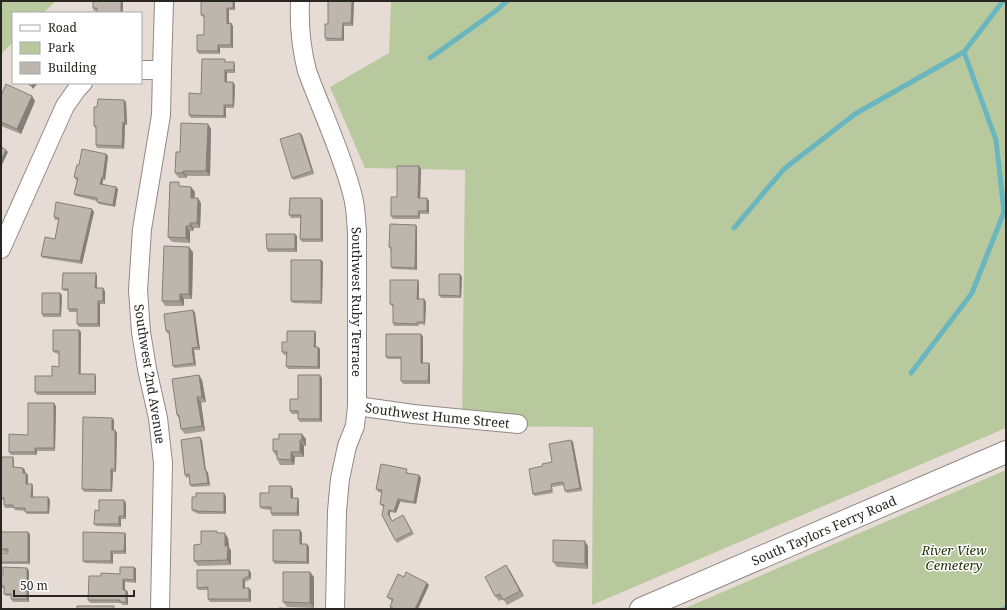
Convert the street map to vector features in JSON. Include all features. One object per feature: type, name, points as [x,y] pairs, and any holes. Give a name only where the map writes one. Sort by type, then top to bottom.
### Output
[{"type":"main road","name":"South Taylors Ferry Road","points":[[641,609],[1006,452]]},
{"type":"street","points":[[142,70],[162,70],[164,1]]},
{"type":"street","name":"Southwest Ruby Terrace","points":[[300,1],[300,36],[307,71],[346,173],[356,212],[358,233],[355,426],[347,446],[340,480],[337,511],[335,609]]},
{"type":"street","name":"Southwest 2nd Avenue","points":[[160,609],[163,463],[158,418],[147,369],[141,332],[138,290],[142,229],[161,116],[162,70]]},
{"type":"street","points":[[1,249],[65,106],[77,89],[83,84]]},
{"type":"street","name":"Southwest Hume Street","points":[[356,406],[413,414],[518,424]]},
{"type":"green space","points":[[1,1],[56,1],[44,12],[12,12],[12,43],[1,54]]},
{"type":"green space","points":[[391,1],[1006,1],[1006,428],[592,605],[593,427],[462,426],[465,170],[365,168],[330,87],[389,53]]},
{"type":"green space","name":"River View Cemetery","points":[[1006,470],[1006,609],[683,609]]},
{"type":"building","points":[[93,1],[121,1],[121,12],[97,12],[97,8],[93,8]]},
{"type":"building","points":[[201,1],[233,1],[233,8],[227,8],[227,24],[231,23],[231,45],[218,45],[218,51],[197,51],[197,35],[204,35],[204,15],[201,15]]},
{"type":"building","points":[[328,1],[352,1],[351,23],[343,23],[342,39],[325,38],[325,24],[328,24]]},
{"type":"building","points":[[202,59],[225,59],[225,62],[234,62],[234,70],[225,70],[225,82],[233,82],[233,105],[224,105],[224,116],[189,115],[189,93],[201,94]]},
{"type":"building","points":[[6,84],[32,96],[17,129],[1,122],[1,96]]},
{"type":"building","points":[[98,99],[124,100],[125,123],[123,122],[122,146],[96,145],[94,107],[97,107]]},
{"type":"building","points":[[181,123],[208,124],[206,171],[183,171],[183,173],[175,173],[176,152],[180,152]]},
{"type":"building","points":[[300,133],[312,171],[292,178],[280,139]]},
{"type":"building","points":[[1,147],[6,150],[1,160]]},
{"type":"building","points":[[82,149],[106,154],[103,178],[102,177],[100,184],[116,187],[113,205],[97,202],[97,198],[74,194],[78,178],[74,177],[77,165],[79,165]]},
{"type":"building","points":[[397,166],[419,166],[418,198],[427,198],[427,211],[418,211],[419,216],[391,216],[391,197],[397,197]]},
{"type":"building","points":[[170,182],[179,182],[179,186],[191,187],[191,198],[198,198],[197,223],[190,223],[190,226],[186,226],[186,238],[168,237]]},
{"type":"building","points":[[290,198],[321,198],[321,239],[300,239],[301,215],[289,215]]},
{"type":"building","points":[[56,202],[92,209],[80,261],[41,256],[45,237],[55,239],[59,218],[54,217]]},
{"type":"building","points":[[390,224],[416,225],[415,268],[391,267],[391,247],[389,247]]},
{"type":"building","points":[[266,234],[295,234],[295,249],[267,249]]},
{"type":"building","points":[[164,246],[189,247],[189,294],[180,294],[180,301],[162,301]]},
{"type":"building","points":[[291,260],[321,260],[321,301],[291,301]]},
{"type":"building","points":[[63,273],[96,273],[95,288],[103,288],[103,301],[98,301],[98,324],[77,324],[77,309],[68,309],[68,289],[62,289]]},
{"type":"building","points":[[439,274],[460,274],[460,296],[439,295]]},
{"type":"building","points":[[390,280],[418,280],[417,299],[424,299],[424,322],[417,322],[417,324],[393,323],[393,304],[390,304]]},
{"type":"building","points":[[42,293],[60,293],[60,314],[42,314]]},
{"type":"building","points":[[193,310],[198,347],[192,348],[194,363],[173,366],[169,331],[166,331],[164,314]]},
{"type":"building","points":[[53,330],[79,330],[79,374],[95,374],[95,392],[35,392],[35,376],[52,376],[52,366],[59,367],[59,351],[53,351]]},
{"type":"building","points":[[287,331],[315,331],[314,347],[318,347],[318,367],[286,366],[287,352],[282,352],[282,342],[287,342]]},
{"type":"building","points":[[386,334],[421,334],[421,363],[429,363],[428,381],[401,381],[401,357],[386,357]]},
{"type":"building","points":[[199,375],[202,397],[197,397],[202,426],[181,429],[179,415],[177,415],[172,379]]},
{"type":"building","points":[[298,375],[320,375],[320,419],[298,419],[298,411],[290,411],[290,399],[298,399]]},
{"type":"building","points":[[28,403],[54,403],[54,448],[35,448],[35,452],[9,452],[9,434],[28,435]]},
{"type":"building","points":[[83,417],[112,418],[112,430],[115,430],[115,469],[111,469],[111,490],[82,489]]},
{"type":"building","points":[[279,434],[302,434],[302,440],[300,440],[300,452],[291,452],[291,460],[277,459],[277,451],[273,451],[273,439],[279,439]]},
{"type":"building","points":[[200,437],[208,483],[190,485],[189,474],[185,475],[181,440]]},
{"type":"building","points":[[571,440],[580,488],[565,491],[563,482],[551,484],[552,490],[533,494],[529,469],[543,466],[542,464],[552,462],[549,444]]},
{"type":"building","points":[[1,457],[13,457],[13,467],[23,468],[23,473],[26,473],[26,484],[32,484],[31,497],[48,497],[48,512],[25,512],[25,508],[14,508],[13,505],[4,505],[4,498],[1,498]]},
{"type":"building","points":[[381,464],[407,469],[406,473],[419,475],[414,502],[398,499],[394,511],[389,510],[388,514],[392,521],[403,515],[412,532],[395,540],[382,515],[384,505],[380,504],[382,490],[376,489]]},
{"type":"building","points":[[269,486],[291,486],[291,498],[298,498],[297,513],[271,513],[271,507],[260,507],[260,493],[269,493]]},
{"type":"building","points":[[196,493],[224,493],[224,512],[192,510],[192,497],[196,497]]},
{"type":"building","points":[[99,500],[124,500],[124,516],[119,516],[119,524],[94,524],[95,510],[99,511]]},
{"type":"building","points":[[273,530],[300,530],[300,544],[307,544],[307,562],[273,561]]},
{"type":"building","points":[[201,531],[217,531],[217,533],[225,533],[225,546],[228,546],[227,560],[194,561],[194,545],[201,544]]},
{"type":"building","points":[[1,532],[28,532],[28,562],[1,562],[1,553],[8,553],[8,549],[1,549]]},
{"type":"building","points":[[83,532],[125,533],[124,551],[111,551],[111,561],[83,561]]},
{"type":"building","points":[[553,540],[585,541],[585,564],[553,562]]},
{"type":"building","points":[[506,565],[520,591],[503,600],[500,594],[495,596],[485,577]]},
{"type":"building","points":[[3,567],[27,568],[27,599],[11,599],[11,594],[4,594],[4,586],[1,586]]},
{"type":"building","points":[[120,567],[134,567],[134,580],[123,579],[123,590],[126,590],[126,602],[120,602],[120,600],[88,600],[89,576],[101,576],[101,573],[120,574]]},
{"type":"building","points":[[197,570],[249,570],[249,576],[243,579],[243,588],[249,588],[249,599],[208,599],[208,587],[197,588]]},
{"type":"building","points":[[283,572],[310,572],[310,603],[283,602]]},
{"type":"building","points":[[406,572],[427,583],[415,609],[395,609],[390,607],[393,599],[387,597],[398,574],[404,577]]},
{"type":"building","points":[[77,606],[114,606],[114,609],[77,609]]},
{"type":"building","points":[[279,608],[301,609],[279,609]]},
{"type":"waterway","points":[[430,58],[497,10],[507,1]]},
{"type":"waterway","points":[[911,373],[972,293],[1004,212],[996,140],[964,52],[1003,1]]},
{"type":"waterway","points":[[734,228],[784,169],[855,114],[964,52]]}]
